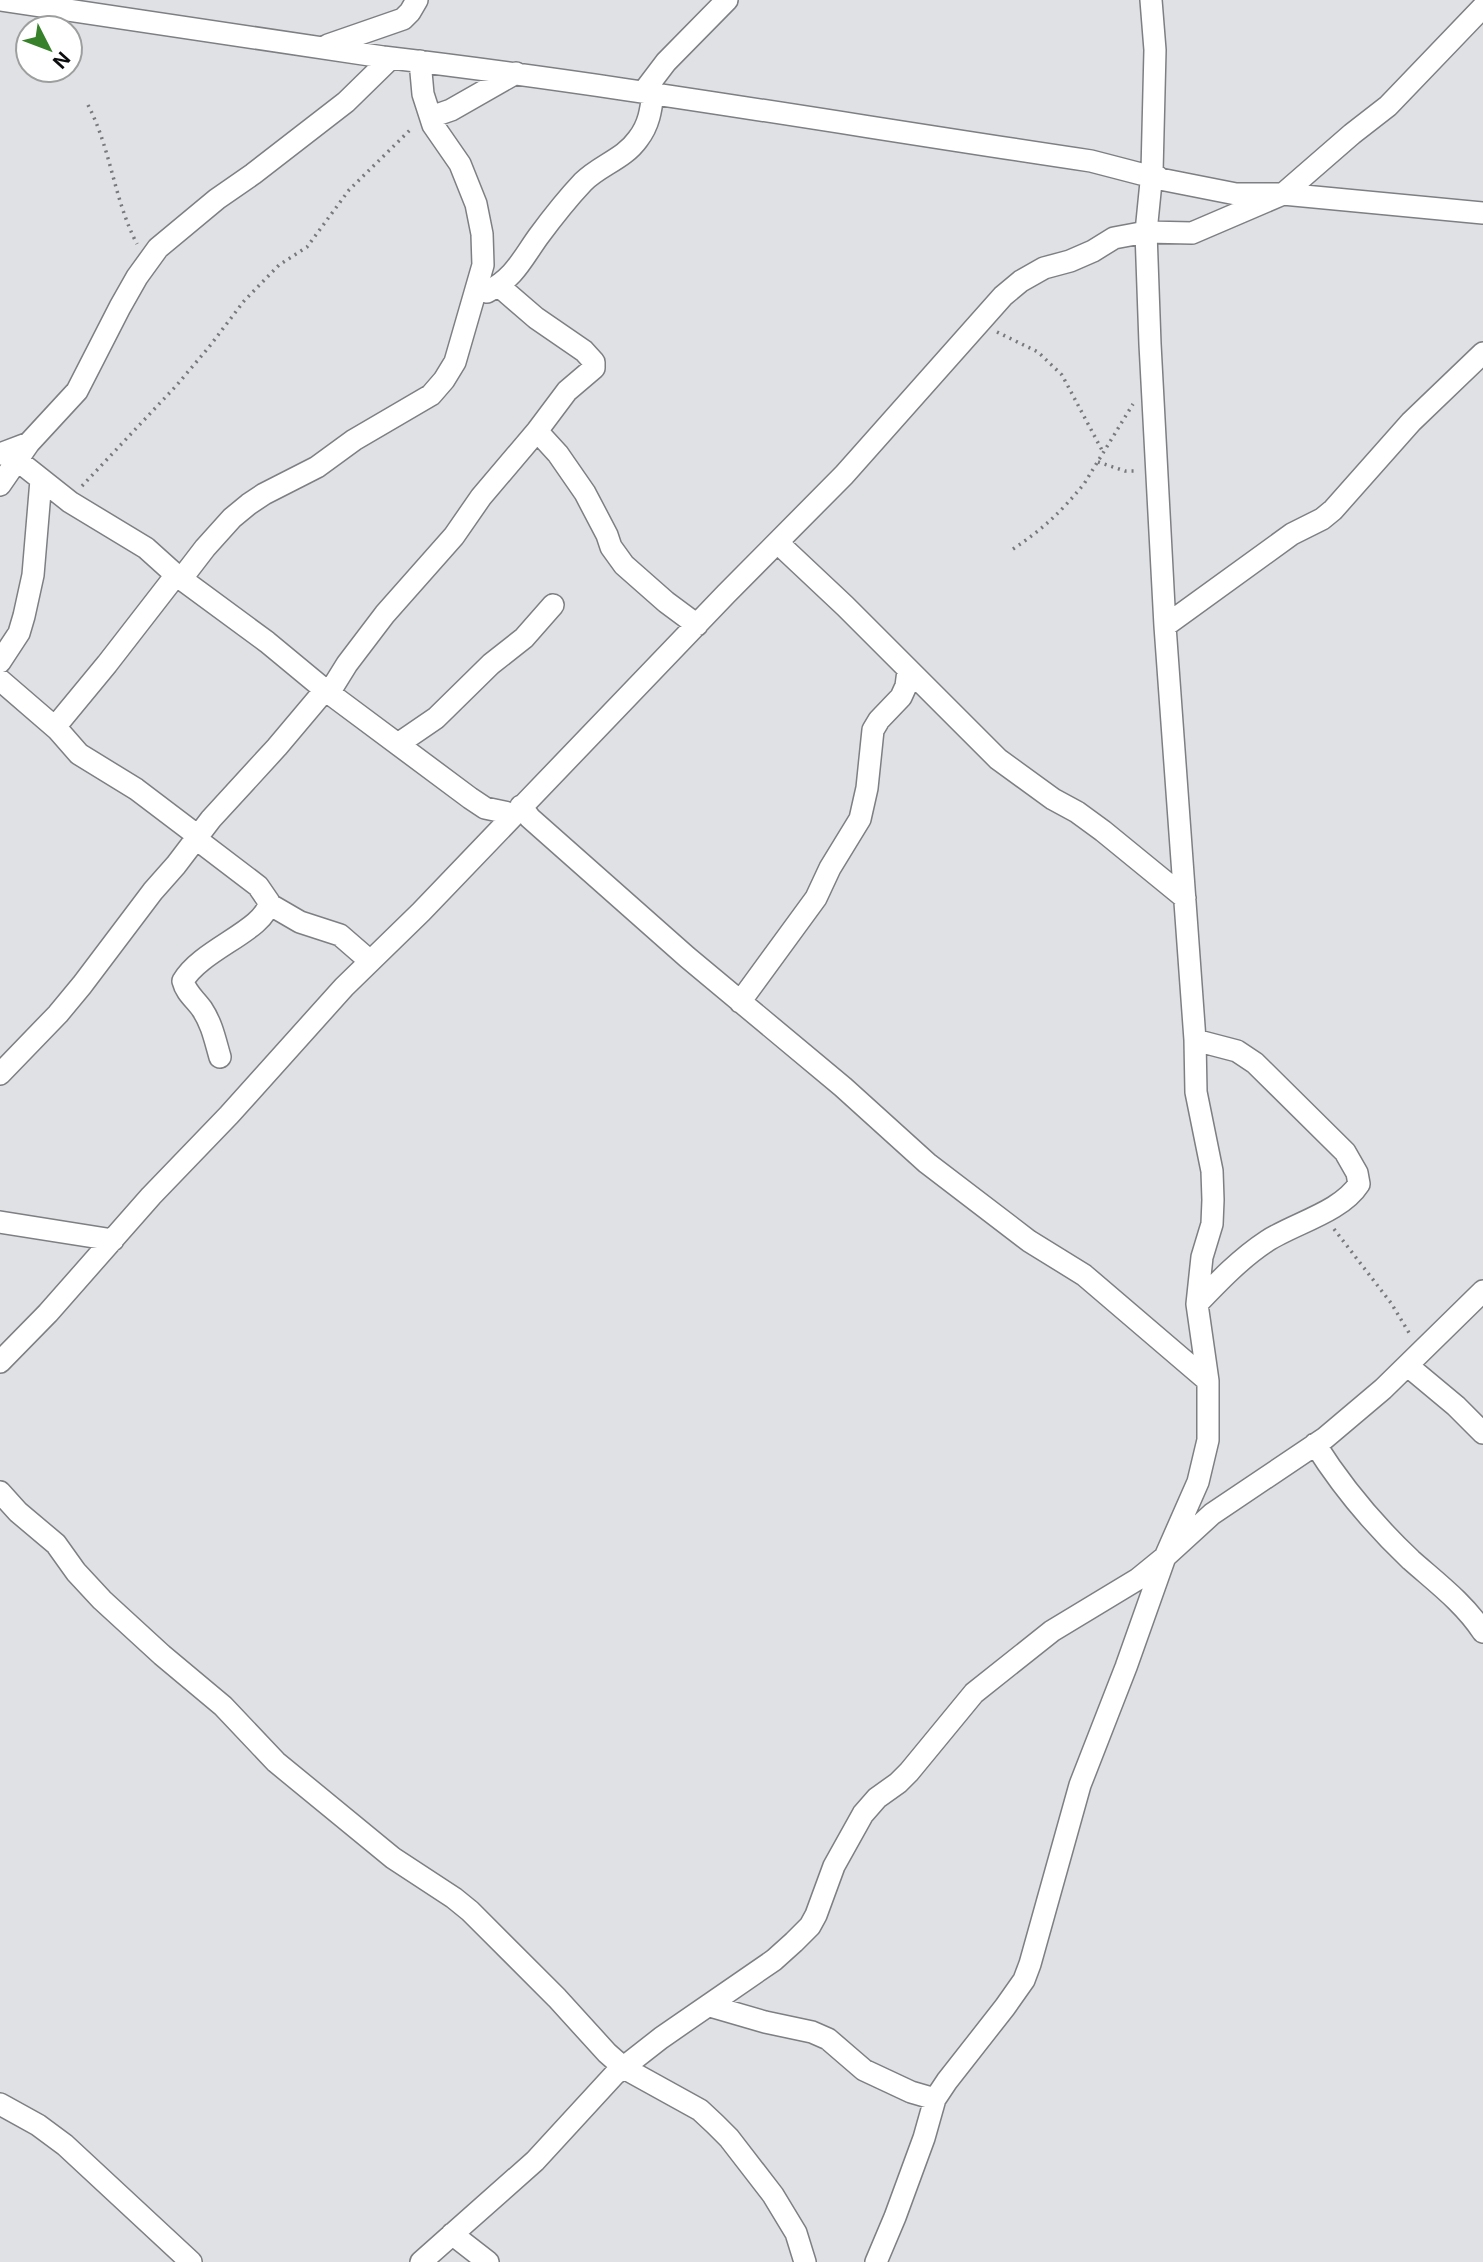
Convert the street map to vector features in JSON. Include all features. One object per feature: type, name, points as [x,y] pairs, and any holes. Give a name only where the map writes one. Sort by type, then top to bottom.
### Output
[{"type":"street","points":[[1,0],[391,58],[649,92],[1091,161],[1141,174],[1152,172]]},
{"type":"street","points":[[321,47],[393,24],[410,12],[417,0]]},
{"type":"street","points":[[474,299],[510,278],[553,217],[585,181],[616,160],[639,139],[650,116],[649,92],[666,62],[727,0]]},
{"type":"street","points":[[876,2262],[920,2149],[935,2099],[1005,2007],[1027,1972],[1080,1785],[1165,1557],[1198,1482],[1208,1440],[1208,1381],[1197,1304],[1202,1257],[1212,1224],[1212,1171],[1196,1092],[1195,1040],[1165,626],[1146,232],[1152,172],[1155,50],[1152,0]]},
{"type":"street","points":[[0,1362],[370,961],[421,912],[517,810],[845,475],[1003,296],[1021,281],[1044,268],[1093,251],[1114,237],[1146,232],[1192,233],[1283,194],[1388,106],[1483,8]]},
{"type":"street","points":[[0,485],[16,452],[77,391],[120,307],[158,248],[217,199],[346,102],[391,58]]},
{"type":"street","points":[[55,727],[223,527],[264,494],[317,467],[354,440],[431,395],[455,362],[483,265],[482,234],[476,204],[460,164],[433,125],[423,94],[420,61]]},
{"type":"street","points":[[430,114],[451,110],[516,74]]},
{"type":"street","points":[[1152,172],[1160,179],[1236,194],[1283,194],[1483,214]]},
{"type":"street","points":[[0,1073],[58,1014],[196,837],[327,692],[385,614],[454,536],[481,497],[567,391],[595,365],[584,351],[536,318],[499,286]]},
{"type":"street","points":[[1165,626],[1292,534],[1322,519],[1333,510],[1411,422],[1483,353]]},
{"type":"street","points":[[537,431],[558,454],[585,493],[611,547],[624,565],[697,625]]},
{"type":"street","points":[[16,452],[41,480],[70,502],[145,548],[327,692],[485,808],[517,810],[530,818],[954,1186],[1029,1241],[1084,1275],[1208,1381]]},
{"type":"street","points":[[0,662],[19,633],[24,616],[33,575],[41,480]]},
{"type":"street","points":[[778,542],[998,759],[1103,831],[1185,898]]},
{"type":"street","points":[[398,744],[436,718],[491,664],[524,638],[553,605]]},
{"type":"street","points":[[740,1002],[816,898],[830,868],[860,819],[867,788],[873,730],[878,720],[901,697],[908,671]]},
{"type":"street","points":[[0,680],[55,727],[79,754],[136,789],[258,886],[269,904],[300,922],[340,935],[370,961]]},
{"type":"street","points":[[220,1057],[209,1021],[185,989],[183,981],[187,972],[202,958],[263,917],[269,904]]},
{"type":"street","points":[[1195,1040],[1237,1051],[1255,1063],[1345,1152],[1357,1173],[1359,1184],[1353,1193],[1336,1206],[1291,1227],[1243,1259],[1197,1304]]},
{"type":"street","points":[[0,1222],[113,1240]]},
{"type":"street","points":[[421,2262],[535,2161],[615,2074],[661,2038],[774,1959],[810,1926],[834,1867],[863,1814],[877,1798],[909,1772],[974,1693],[1052,1631],[1138,1579],[1212,1514],[1315,1444],[1415,1359],[1483,1291]]},
{"type":"street","points":[[1415,1359],[1483,1433]]},
{"type":"street","points":[[1315,1444],[1334,1474],[1367,1516],[1451,1594],[1481,1626]]},
{"type":"street","points":[[0,1492],[18,1512],[56,1544],[76,1572],[102,1600],[223,1706],[276,1762],[393,1858],[454,1898],[485,1924],[624,2068],[700,2110],[729,2138],[773,2195],[796,2233],[805,2262]]},
{"type":"street","points":[[710,2006],[812,2032],[828,2039],[864,2070],[911,2092],[935,2099]]},
{"type":"street","points":[[0,2104],[38,2125],[65,2145],[191,2262]]},
{"type":"street","points":[[452,2234],[488,2262]]},
{"type":"path","points":[[88,105],[105,144],[126,223],[145,265]]},
{"type":"path","points":[[70,502],[105,460],[176,386],[244,301],[279,265],[307,247],[349,190],[430,114]]},
{"type":"path","points":[[983,318],[997,332],[1038,352],[1062,375],[1103,452]]},
{"type":"path","points":[[1013,549],[1042,530],[1066,506],[1084,484],[1125,416],[1152,381]]},
{"type":"path","points":[[1098,462],[1125,471],[1157,470]]},
{"type":"path","points":[[1323,1212],[1391,1303],[1415,1359]]}]
